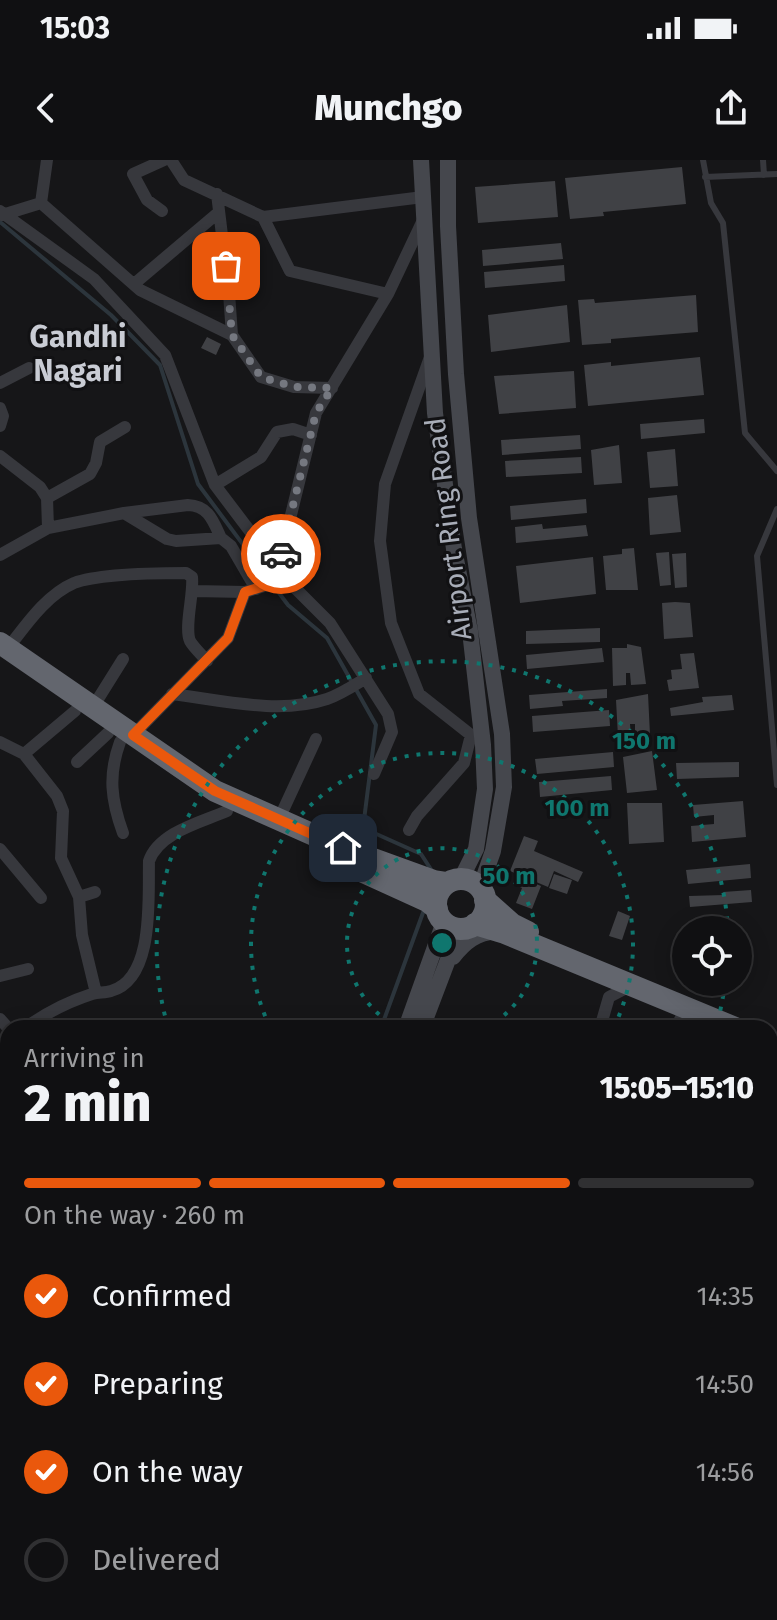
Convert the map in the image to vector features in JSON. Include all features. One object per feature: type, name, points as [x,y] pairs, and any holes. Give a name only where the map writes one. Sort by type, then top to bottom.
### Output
[{"type":"highway","points":[[3,650],[208,802],[427,901],[454,921],[504,927],[716,1020]]},
{"type":"highway","points":[[120,737],[215,791],[343,848],[434,881],[468,887],[504,927]]},
{"type":"highway","points":[[454,921],[438,895],[468,887]]},
{"type":"highway","points":[[454,921],[483,914],[468,887]]},
{"type":"main road","name":"Airport Ring Road","points":[[421,160],[435,413],[454,549],[470,631],[483,745],[485,789],[468,887]]},
{"type":"main road","name":"Airport Ring Road","points":[[448,160],[448,226],[456,374],[469,518],[502,734],[504,787],[493,851],[468,887]]},
{"type":"main road","points":[[441,976],[469,939],[504,927],[491,889],[493,851]]},
{"type":"main road","points":[[425,1020],[441,976],[454,921]]},
{"type":"main road","points":[[410,1020],[454,921]]},
{"type":"street","points":[[162,211],[147,200],[133,174],[164,160]]},
{"type":"street","points":[[171,160],[184,180],[263,217],[423,197]]},
{"type":"street","points":[[41,203],[52,162]]},
{"type":"street","points":[[217,194],[232,335]]},
{"type":"street","points":[[1,213],[41,203]]},
{"type":"street","points":[[41,203],[140,290],[232,335],[261,377],[294,387],[332,388]]},
{"type":"street","points":[[134,284],[219,212]]},
{"type":"street","points":[[1,213],[94,279],[165,355],[215,485],[268,583]]},
{"type":"street","points":[[263,217],[290,271],[388,294]]},
{"type":"street","points":[[77,762],[120,737],[172,694],[228,638],[268,583],[316,413],[388,294],[423,220]]},
{"type":"street","points":[[409,830],[417,816],[464,763],[471,735],[419,694],[391,623],[380,541],[385,484],[431,354]]},
{"type":"street","points":[[0,383],[29,368]]},
{"type":"street","points":[[0,408],[3,416],[0,426]]},
{"type":"street","points":[[47,498],[90,474],[96,463],[100,442],[125,427]]},
{"type":"street","points":[[215,485],[261,457],[277,432],[293,429],[311,435]]},
{"type":"street","points":[[0,456],[40,487],[47,498],[48,528]]},
{"type":"street","points":[[0,555],[48,528],[124,513],[198,506],[211,515],[221,538],[268,583],[330,623],[357,683],[392,723],[392,732],[374,774]]},
{"type":"street","points":[[124,513],[167,539],[221,538]]},
{"type":"street","points":[[3,650],[40,608],[74,583],[115,576],[186,573],[192,577],[194,591],[188,633],[190,641],[207,661]]},
{"type":"street","points":[[194,591],[268,583]]},
{"type":"street","points":[[24,754],[84,709],[123,659]]},
{"type":"street","points":[[172,694],[252,704],[299,706],[326,700],[357,683]]},
{"type":"street","points":[[120,737],[112,765],[114,808],[123,833]]},
{"type":"street","points":[[279,819],[316,739]]},
{"type":"street","points":[[0,742],[24,754],[57,796],[63,811],[61,858],[79,897],[82,935],[96,993]]},
{"type":"street","points":[[36,1020],[96,993],[125,985],[135,973],[146,928],[149,861],[157,846],[227,811]]},
{"type":"street","points":[[0,849],[41,898]]},
{"type":"street","points":[[79,897],[95,892]]},
{"type":"street","points":[[0,976],[28,969]]},
{"type":"street","points":[[602,1020],[609,997],[632,985]]},
{"type":"street","points":[[680,1020],[686,1007]]},
{"type":"lane","points":[[703,160],[711,203],[723,223],[745,433],[777,471]]},
{"type":"lane","points":[[763,160],[764,175]]},
{"type":"lane","points":[[705,177],[777,174]]},
{"type":"lane","points":[[777,509],[757,556],[777,785]]},
{"type":"building","points":[[682,167],[686,204],[603,212],[604,216],[570,219],[565,178]]},
{"type":"building","points":[[555,181],[558,217],[478,223],[475,187]]},
{"type":"building","points":[[561,243],[563,259],[483,266],[482,250]]},
{"type":"building","points":[[564,265],[565,281],[485,288],[484,272]]},
{"type":"building","points":[[696,295],[698,332],[611,339],[611,343],[582,345],[578,300],[594,299],[595,303]]},
{"type":"building","points":[[567,305],[570,342],[491,352],[488,315]]},
{"type":"building","points":[[207,337],[221,344],[216,355],[201,348]]},
{"type":"building","points":[[700,357],[704,395],[588,406],[584,365],[611,362],[611,366]]},
{"type":"building","points":[[574,371],[576,408],[499,414],[494,376]]},
{"type":"building","points":[[704,419],[705,433],[641,439],[640,424]]},
{"type":"building","points":[[580,435],[581,449],[502,455],[501,440]]},
{"type":"building","points":[[619,445],[622,483],[594,485],[591,450]]},
{"type":"building","points":[[675,449],[678,486],[650,488],[647,452]]},
{"type":"building","points":[[581,457],[582,473],[506,477],[505,461]]},
{"type":"building","points":[[677,495],[681,532],[650,535],[648,498]]},
{"type":"building","points":[[586,499],[587,513],[511,520],[510,506]]},
{"type":"building","points":[[542,524],[543,529],[586,525],[588,536],[516,543],[515,527]]},
{"type":"building","points":[[634,548],[638,590],[606,590],[603,556],[622,554],[622,549]]},
{"type":"building","points":[[669,552],[671,585],[660,586],[656,553]]},
{"type":"building","points":[[686,553],[687,587],[675,588],[672,554]]},
{"type":"building","points":[[593,557],[596,594],[520,603],[516,566]]},
{"type":"building","points":[[662,603],[690,603],[693,637],[664,639]]},
{"type":"building","points":[[600,628],[600,642],[526,644],[526,631]]},
{"type":"building","points":[[627,644],[641,647],[646,684],[631,685],[630,673],[626,673],[626,685],[613,686],[612,648],[627,648]]},
{"type":"building","points":[[602,648],[604,662],[527,669],[526,655]]},
{"type":"building","points":[[694,653],[699,688],[669,691],[667,680],[672,679],[671,670],[682,669],[680,654]]},
{"type":"building","points":[[607,689],[607,698],[562,701],[563,706],[530,709],[529,695]]},
{"type":"building","points":[[648,694],[650,735],[635,736],[635,724],[630,724],[631,737],[618,737],[616,700]]},
{"type":"building","points":[[732,695],[734,710],[671,716],[670,708],[703,702],[702,697]]},
{"type":"building","points":[[609,710],[610,726],[533,732],[532,716]]},
{"type":"building","points":[[652,751],[657,790],[627,793],[623,757]]},
{"type":"building","points":[[613,752],[614,767],[537,774],[535,759]]},
{"type":"building","points":[[739,762],[739,777],[677,779],[676,763]]},
{"type":"building","points":[[611,776],[612,790],[540,797],[539,782]]},
{"type":"building","points":[[743,801],[746,837],[692,842],[691,826],[714,824],[714,815],[694,817],[693,805]]},
{"type":"building","points":[[627,803],[662,803],[664,842],[629,844]]},
{"type":"building","points":[[524,836],[538,841],[534,851],[583,872],[578,882],[554,871],[548,887],[510,871]]},
{"type":"building","points":[[750,864],[751,878],[688,884],[686,870]]},
{"type":"building","points":[[554,874],[572,880],[567,894],[549,888]]},
{"type":"building","points":[[517,876],[541,886],[532,909],[516,903],[522,888],[514,884]]},
{"type":"building","points":[[751,890],[752,902],[690,907],[689,896]]},
{"type":"building","points":[[618,911],[630,916],[622,940],[609,936]]},
{"type":"waterway","points":[[0,222],[111,315],[160,365],[198,484],[288,605],[327,638],[376,725],[363,828],[421,854],[432,871]]},
{"type":"waterway","points":[[384,1020],[424,910]]},
{"type":"way so far","points":[[226,266],[232,335],[261,377],[294,387],[332,388],[316,413],[281,554]]},
{"type":"district","name":"Gandhi Nagari","points":[[78,354]]},
{"type":"route","points":[[281,554],[278,568],[286,579],[245,592],[228,638],[133,735],[215,791],[343,848]]}]
